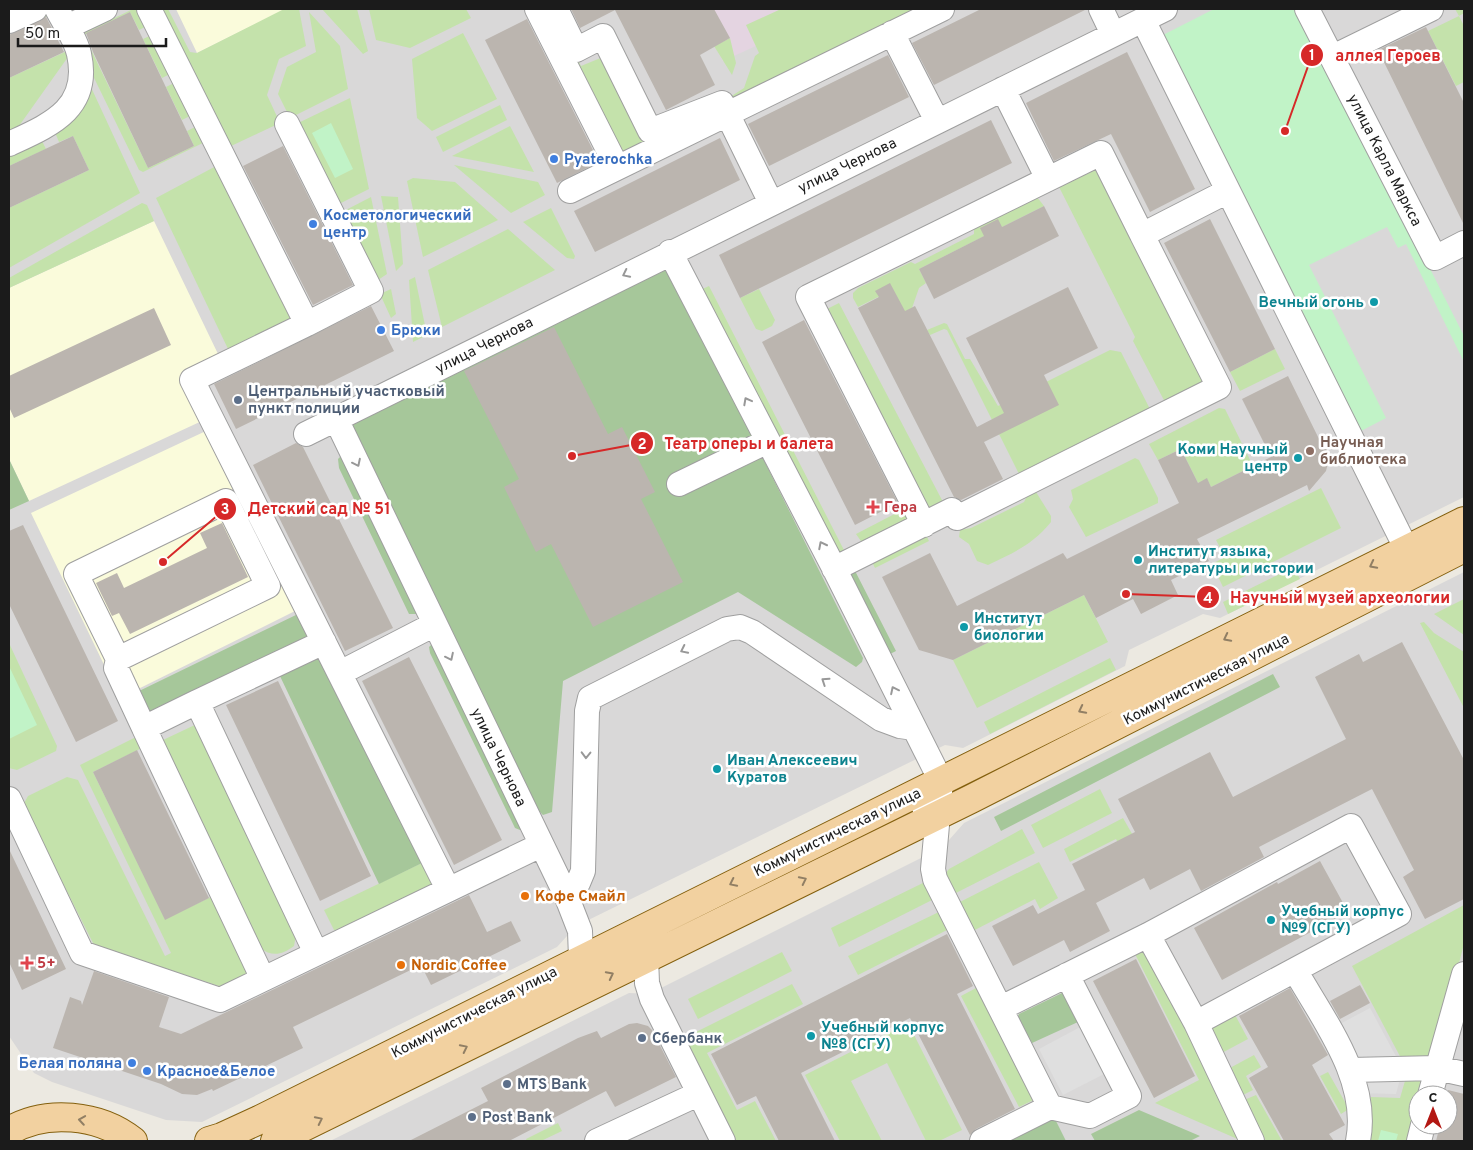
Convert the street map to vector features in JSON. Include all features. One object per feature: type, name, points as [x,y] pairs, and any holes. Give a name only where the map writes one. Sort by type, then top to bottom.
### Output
[{"type":"main road","name":"Коммунистическая улица","points":[[208,1141],[222,1138],[259,1120],[1406,548],[1464,522]]},
{"type":"main road","name":"Коммунистическая улица","points":[[275,1141],[938,814],[1464,548]]},
{"type":"main road","points":[[10,1127],[32,1122],[71,1118],[91,1121],[135,1140]]},
{"type":"street","points":[[9,21],[35,9]]},
{"type":"street","points":[[9,144],[40,129],[70,108],[80,89],[79,54],[62,18],[105,9]]},
{"type":"street","points":[[149,9],[307,324]]},
{"type":"street","points":[[537,9],[616,167]]},
{"type":"street","points":[[556,9],[576,50],[603,36],[650,131],[722,103],[771,202]]},
{"type":"street","points":[[570,191],[942,9]]},
{"type":"street","points":[[1101,9],[1114,34]]},
{"type":"street","name":"улица Чернова","points":[[581,958],[580,932],[566,895],[336,419],[771,202],[1165,9]]},
{"type":"street","name":"улица Карла Маркса","points":[[1307,9],[1434,258],[1464,243]]},
{"type":"street","points":[[1333,57],[1431,9]]},
{"type":"street","points":[[1143,20],[1406,548]]},
{"type":"street","points":[[892,33],[937,121]]},
{"type":"street","points":[[1003,89],[1048,179]]},
{"type":"street","points":[[287,124],[371,291],[192,380],[448,889]]},
{"type":"street","points":[[834,569],[924,525],[952,510],[957,518],[1219,387],[1101,153],[808,297],[924,525]]},
{"type":"street","points":[[1142,235],[1228,191]]},
{"type":"street","points":[[670,252],[834,569],[940,781],[933,870],[935,879],[1050,1107]]},
{"type":"street","points":[[306,434],[336,419]]},
{"type":"street","points":[[679,484],[768,441]]},
{"type":"street","points":[[118,659],[268,586],[226,501],[76,574],[118,659],[116,668],[264,979]]},
{"type":"street","points":[[340,673],[434,624]]},
{"type":"street","points":[[566,895],[578,883],[582,872],[586,711],[590,698],[727,629],[740,627],[752,632],[880,718],[900,726],[914,728]]},
{"type":"street","points":[[144,728],[324,642]]},
{"type":"street","points":[[198,702],[316,953]]},
{"type":"street","points":[[905,798],[938,814]]},
{"type":"street","points":[[9,799],[82,953],[220,1000],[541,845]]},
{"type":"street","points":[[1001,1008],[1148,935],[1352,826],[1399,914],[1196,1023]]},
{"type":"street","points":[[1148,935],[1196,1023],[1252,1141]]},
{"type":"street","points":[[646,957],[647,983],[652,999],[723,1141]]},
{"type":"street","points":[[1295,970],[1351,1070],[1361,1122],[1358,1141]]},
{"type":"street","points":[[1433,1085],[1464,974]]},
{"type":"street","points":[[982,1141],[1050,1107],[1090,1116],[1129,1096],[1067,975]]},
{"type":"street","points":[[1351,1070],[1437,1068],[1464,1074]]},
{"type":"street","points":[[597,1141],[698,1094]]},
{"type":"shaded area","points":[[9,9],[1464,9],[1464,497],[1220,618],[1203,614],[1129,650],[1125,666],[963,748],[945,745],[568,930],[567,936],[557,947],[202,1122],[166,1120],[52,1082],[34,1073],[9,1036]]},
{"type":"shaded area","points":[[176,9],[286,9],[197,53]]},
{"type":"shaded area","points":[[694,9],[836,9],[723,61]]},
{"type":"shaded area","points":[[154,221],[219,356],[182,373],[204,420],[29,501],[9,459],[9,288]]},
{"type":"shaded area","points":[[208,430],[295,611],[120,698],[31,513]]},
{"type":"shaded area","points":[[1464,572],[1464,1141],[330,1141],[629,993],[649,994],[935,851],[949,840],[964,823]]},
{"type":"shaded area","points":[[1370,1008],[1399,1062],[1358,1065],[1338,1025]]},
{"type":"shaded area","points":[[1084,1025],[1108,1072],[1063,1095],[1039,1049]]},
{"type":"shaded area","points":[[1357,1075],[1401,1075],[1396,1094],[1358,1093]]},
{"type":"green space","points":[[45,9],[50,12],[68,50],[68,57],[9,140],[9,78],[67,51],[50,15],[32,23],[28,16]]},
{"type":"green space","points":[[133,9],[144,9],[151,24],[139,30],[130,12],[84,35],[148,168],[194,146],[187,131],[201,124],[207,141],[143,172],[139,170],[76,41],[77,36]]},
{"type":"green space","points":[[158,9],[168,9],[190,52],[197,53],[284,9],[299,9],[306,46],[279,59],[267,95],[280,123],[229,147]]},
{"type":"green space","points":[[322,9],[357,9],[368,51],[363,54]]},
{"type":"green space","points":[[369,9],[466,9],[471,18],[410,48],[376,40]]},
{"type":"green space","points":[[552,9],[581,66],[603,57],[646,137],[696,118],[622,161],[619,144],[600,109],[596,110]]},
{"type":"green space","points":[[781,9],[931,9],[735,105],[730,97],[744,88],[755,56],[759,53],[746,25]]},
{"type":"green space","points":[[1214,9],[1299,9],[1464,336],[1464,362],[1406,244],[1398,248],[1387,227],[1309,265],[1386,418],[1359,432],[1161,36]]},
{"type":"green space","points":[[1455,9],[1464,9],[1464,13],[1459,16]]},
{"type":"green space","points":[[309,12],[340,46],[348,89],[290,118],[278,94],[287,67],[316,52]]},
{"type":"green space","points":[[1459,16],[1464,26],[1464,82],[1456,86],[1428,31]]},
{"type":"green space","points":[[156,33],[176,71],[162,78],[143,39]]},
{"type":"green space","points":[[463,33],[497,99],[432,131],[417,118],[412,59]]},
{"type":"green space","points":[[730,38],[736,63],[732,75],[714,46]]},
{"type":"green space","points":[[83,70],[140,193],[9,268],[9,208],[89,170],[73,136],[59,142],[54,130]]},
{"type":"green space","points":[[180,80],[196,113],[182,120],[166,87]]},
{"type":"green space","points":[[350,98],[369,189],[335,206],[294,125]]},
{"type":"green space","points":[[500,105],[507,120],[443,152],[436,137]]},
{"type":"green space","points":[[331,123],[353,169],[335,178],[312,133]]},
{"type":"green space","points":[[510,126],[534,172],[452,156]]},
{"type":"green space","points":[[40,137],[46,149],[9,166],[9,151]]},
{"type":"green space","points":[[1095,163],[1209,383],[1167,406],[1133,341],[1135,337],[1058,185]]},
{"type":"green space","points":[[218,165],[296,320],[229,351],[156,198]]},
{"type":"green space","points":[[454,165],[538,182],[545,195],[511,213]]},
{"type":"green space","points":[[413,178],[455,182],[498,220],[423,257],[407,181]]},
{"type":"green space","points":[[381,196],[398,197],[403,264],[396,271]]},
{"type":"green space","points":[[371,197],[387,274],[375,282],[338,214]]},
{"type":"green space","points":[[1037,197],[1044,206],[919,269],[926,283],[919,288],[912,308],[890,319],[878,297],[858,307],[853,298],[853,293],[858,288],[911,262],[915,264],[974,234],[974,228]]},
{"type":"green space","points":[[142,203],[147,205],[154,221],[9,288],[9,278]]},
{"type":"green space","points":[[551,208],[575,256],[574,259],[567,258],[523,222]]},
{"type":"green space","points":[[508,229],[555,270],[442,327],[428,270]]},
{"type":"green space","points":[[667,267],[863,658],[862,662],[856,667],[738,592],[563,681],[552,812],[543,815],[537,809],[347,427]]},
{"type":"green space","points":[[415,277],[427,335],[413,342],[409,280]]},
{"type":"green space","points":[[709,286],[847,556],[836,561],[698,291]]},
{"type":"green space","points":[[391,289],[396,314],[391,318],[380,294]]},
{"type":"green space","points":[[759,289],[775,320],[772,326],[762,331],[756,329],[740,298]]},
{"type":"green space","points":[[839,303],[943,502],[931,514],[823,311]]},
{"type":"green space","points":[[944,323],[947,324],[965,359],[970,359],[998,406],[1110,350],[1121,352],[1153,415],[1023,482],[947,330],[944,329],[930,335],[927,330]]},
{"type":"green space","points":[[1275,349],[1285,369],[1240,391],[1230,372]]},
{"type":"green space","points":[[1219,408],[1225,409],[1253,466],[1211,487],[1207,479],[1198,483],[1181,449],[1158,460],[1149,444]]},
{"type":"green space","points":[[344,457],[417,614],[409,614],[339,468],[338,459]]},
{"type":"green space","points":[[1135,458],[1139,460],[1158,498],[1158,503],[1086,537],[1069,507],[1073,499],[1071,490]]},
{"type":"green space","points":[[9,459],[29,501],[9,510]]},
{"type":"green space","points":[[1321,488],[1341,528],[1223,587],[1212,564],[1225,557],[1216,540]]},
{"type":"green space","points":[[1036,492],[1051,516],[1051,522],[1037,537],[1015,552],[988,565],[977,561],[969,544],[959,537],[960,530],[971,528],[1024,502],[1027,496]]},
{"type":"green space","points":[[908,507],[913,516],[863,544],[856,534]]},
{"type":"green space","points":[[923,529],[929,541],[875,568],[869,556]]},
{"type":"green space","points":[[852,565],[896,651],[886,656],[841,570]]},
{"type":"green space","points":[[1294,567],[1300,579],[1228,614],[1223,602]]},
{"type":"green space","points":[[1084,595],[1108,642],[977,708],[953,660]]},
{"type":"green space","points":[[1464,599],[1464,635],[1434,614]]},
{"type":"green space","points":[[298,614],[312,642],[148,720],[135,693]]},
{"type":"green space","points":[[1424,622],[1434,633],[1464,652],[1464,708],[1420,623]]},
{"type":"green space","points":[[9,643],[57,746],[56,751],[17,770],[9,768]]},
{"type":"green space","points":[[435,644],[524,828],[520,830],[515,828],[430,653],[429,647]]},
{"type":"green space","points":[[321,653],[424,862],[379,884],[279,674]]},
{"type":"green space","points":[[1110,658],[1116,670],[990,734],[984,722]]},
{"type":"green space","points":[[9,666],[37,725],[9,739]]},
{"type":"green space","points":[[1273,674],[1280,687],[1001,831],[994,817]]},
{"type":"green space","points":[[199,723],[297,929],[294,946],[281,953],[273,954],[260,948],[163,740]]},
{"type":"green space","points":[[140,735],[146,746],[93,772],[165,919],[217,894],[248,974],[222,987],[94,945],[25,808],[24,803],[28,796],[67,777],[78,780],[165,956],[171,953],[80,765]]},
{"type":"green space","points":[[1100,789],[1112,813],[1043,848],[1031,825]]},
{"type":"green space","points":[[1123,818],[1135,839],[1120,847],[1116,839],[1070,862],[1064,849]]},
{"type":"green space","points":[[1022,829],[1035,853],[950,896],[941,879],[949,869]]},
{"type":"green space","points":[[424,862],[435,886],[340,931],[334,930],[324,910]]},
{"type":"green space","points":[[1039,862],[1058,898],[1040,909],[1035,899],[969,933],[954,905]]},
{"type":"green space","points":[[927,881],[936,898],[839,947],[831,928]]},
{"type":"green space","points":[[1464,905],[1464,944],[1433,1062],[1403,1062],[1352,966]]},
{"type":"green space","points":[[945,909],[1040,1097],[1019,1107],[961,996],[978,987],[949,929],[858,975],[848,956]]},
{"type":"green space","points":[[1147,943],[1242,1141],[1155,1103],[1199,1080],[1133,950]]},
{"type":"green space","points":[[782,952],[792,971],[698,1019],[688,999]]},
{"type":"green space","points":[[792,984],[803,1004],[707,1053],[737,1110],[755,1101],[776,1141],[729,1141],[678,1041]]},
{"type":"green space","points":[[1062,993],[1065,995],[1078,1022],[1032,1043],[1018,1017],[1019,1014]]},
{"type":"green space","points":[[1233,1011],[1248,1039],[1220,1054],[1205,1026]]},
{"type":"green space","points":[[908,1023],[962,1130],[939,1141],[926,1141],[887,1063],[851,1081],[882,1141],[840,1141],[805,1075]]},
{"type":"green space","points":[[1254,1055],[1261,1067],[1246,1076],[1253,1090],[1241,1096],[1228,1069]]},
{"type":"green space","points":[[1328,1072],[1349,1109],[1341,1114],[1320,1076]]},
{"type":"green space","points":[[1431,1073],[1428,1085],[1408,1085],[1408,1135],[1415,1135],[1413,1141],[1366,1141],[1370,1122],[1371,1097],[1400,1098],[1407,1074]]},
{"type":"green space","points":[[1256,1095],[1282,1141],[1266,1141],[1244,1100]]},
{"type":"green space","points":[[1139,1110],[1200,1136],[1190,1141],[1095,1141],[1091,1134]]},
{"type":"green space","points":[[1052,1113],[1066,1141],[1009,1141],[1006,1136]]},
{"type":"green space","points":[[558,1123],[562,1131],[541,1141],[527,1141],[526,1139]]},
{"type":"green space","points":[[1381,1130],[1398,1134],[1396,1141],[1378,1141]]},
{"type":"building","points":[[571,9],[714,9],[730,38],[700,55],[715,85],[666,110],[615,10],[580,28]]},
{"type":"building","points":[[981,9],[1087,9],[934,85],[912,43]]},
{"type":"building","points":[[130,12],[194,146],[148,168],[93,52],[86,33]]},
{"type":"building","points":[[46,17],[64,52],[9,78],[9,35]]},
{"type":"building","points":[[527,19],[599,162],[557,183],[485,40]]},
{"type":"building","points":[[1426,27],[1464,103],[1464,225],[1378,50]]},
{"type":"building","points":[[1127,52],[1195,189],[1150,212],[1111,134],[1054,161],[1026,103]]},
{"type":"building","points":[[888,55],[909,97],[769,166],[748,124]]},
{"type":"building","points":[[991,120],[1012,163],[740,298],[719,255]]},
{"type":"building","points":[[73,136],[89,170],[9,208],[9,166]]},
{"type":"building","points":[[720,138],[740,180],[595,252],[574,211]]},
{"type":"building","points":[[283,146],[353,285],[313,305],[243,166]]},
{"type":"building","points":[[1044,206],[1059,236],[934,299],[919,269],[984,236],[980,228],[998,219],[1002,227]]},
{"type":"building","points":[[1210,219],[1275,349],[1230,372],[1164,243]]},
{"type":"building","points":[[890,283],[905,311],[915,306],[977,427],[1004,413],[966,338],[1068,287],[1098,348],[1044,375],[1059,405],[984,442],[1003,479],[961,500],[954,497],[858,308],[879,297],[875,291]]},
{"type":"building","points":[[371,306],[394,351],[236,429],[214,384]]},
{"type":"building","points":[[154,308],[171,345],[14,418],[9,407],[9,376]]},
{"type":"building","points":[[804,320],[898,503],[855,525],[762,342]]},
{"type":"building","points":[[554,327],[608,434],[622,427],[655,492],[641,499],[683,582],[593,627],[551,544],[536,552],[504,487],[519,479],[464,371]]},
{"type":"building","points":[[1288,376],[1321,443],[1326,440],[1328,463],[1326,471],[1309,491],[1307,485],[1197,539],[1209,561],[1171,580],[1178,595],[1141,614],[1133,599],[1096,618],[1084,595],[953,660],[919,650],[882,577],[930,553],[957,606],[1063,553],[1067,559],[1179,503],[1158,460],[1181,449],[1198,483],[1207,478],[1211,487],[1271,457],[1242,399]]},
{"type":"building","points":[[296,443],[303,447],[393,628],[345,651],[253,465]]},
{"type":"building","points":[[222,523],[248,577],[130,634],[119,613],[112,616],[96,583],[117,573],[124,588],[207,548],[200,533]]},
{"type":"building","points":[[23,525],[118,721],[76,742],[9,604],[9,531]]},
{"type":"building","points":[[1402,642],[1464,760],[1464,899],[1425,919],[1403,877],[1414,870],[1372,789],[1259,847],[1264,857],[1201,891],[1190,869],[1150,890],[1144,878],[1096,903],[1110,931],[1070,952],[1064,940],[1013,966],[992,926],[1033,905],[1038,914],[1085,890],[1072,864],[1135,832],[1118,799],[1210,752],[1233,797],[1346,739],[1315,677],[1359,654],[1363,662]]},
{"type":"building","points":[[409,657],[502,840],[454,865],[362,681]]},
{"type":"building","points":[[278,681],[371,876],[320,901],[226,705]]},
{"type":"building","points":[[137,750],[209,898],[165,920],[93,772]]},
{"type":"building","points":[[9,849],[66,969],[22,990],[9,962]]},
{"type":"building","name":"Учебный корпус №9 (СГУ)","points":[[1320,861],[1348,912],[1222,980],[1194,928],[1277,882],[1278,884]]},
{"type":"building","points":[[469,895],[487,932],[511,921],[521,941],[431,985],[421,965],[293,1027],[303,1048],[213,1091],[212,1089],[197,1095],[182,1094],[161,1084],[53,1048],[70,997],[81,1001],[82,1005],[94,971],[169,997],[159,1027],[181,1034]]},
{"type":"building","name":"Учебный корпус №8 (СГУ)","points":[[947,934],[973,986],[957,994],[1015,1109],[976,1129],[970,1135],[910,1018],[801,1073],[835,1141],[779,1141],[756,1096],[737,1105],[711,1054]]},
{"type":"building","points":[[1136,959],[1195,1076],[1154,1098],[1093,981]]},
{"type":"building","points":[[1360,985],[1370,1003],[1340,1019],[1330,1001]]},
{"type":"building","points":[[1290,988],[1328,1055],[1312,1065],[1345,1125],[1329,1134],[1334,1141],[1284,1141],[1249,1078],[1268,1067],[1239,1016]]},
{"type":"building","points":[[637,1023],[648,1026],[652,1030],[676,1077],[615,1107],[606,1091],[509,1141],[409,1141],[488,1101],[481,1088],[578,1038],[597,1031],[601,1038],[629,1024]]},
{"type":"building","points":[[1458,1092],[1464,1094],[1464,1141],[1436,1141],[1438,1135],[1458,1135]]},
{"type":"place","name":"аллея Героев","points":[[1285,131]]},
{"type":"place","name":"Pyaterochka","points":[[554,159]]},
{"type":"place","name":"Косметологический центр","points":[[313,224]]},
{"type":"place","name":"Вечный огонь","points":[[1374,302]]},
{"type":"place","name":"Брюки","points":[[381,330]]},
{"type":"place","name":"Центральный участковый пункт полиции","points":[[238,400]]},
{"type":"place","name":"Научная библиотека","points":[[1310,451]]},
{"type":"place","name":"Театр оперы и балета","points":[[572,456]]},
{"type":"place","name":"Коми Научный центр","points":[[1298,458]]},
{"type":"place","name":"Гера","points":[[873,507]]},
{"type":"place","name":"Институт языка, литературы и истории","points":[[1138,560]]},
{"type":"place","name":"Детский сад № 51","points":[[163,562]]},
{"type":"place","name":"Научный музей археологии","points":[[1126,594]]},
{"type":"place","name":"Институт биологии","points":[[964,627]]},
{"type":"place","name":"Иван Алексеевич Куратов","points":[[717,769]]},
{"type":"place","name":"Кофе Смайл","points":[[525,896]]},
{"type":"place","name":"Учебный корпус №9 (СГУ)","points":[[1271,920]]},
{"type":"place","name":"5+","points":[[27,963]]},
{"type":"place","name":"Nordic Coffee","points":[[401,965]]},
{"type":"place","name":"Учебный корпус №8 (СГУ)","points":[[811,1036]]},
{"type":"place","name":"Сбербанк","points":[[642,1038]]},
{"type":"place","name":"Белая поляна","points":[[132,1063]]},
{"type":"place","name":"Красное&Белое","points":[[147,1071]]},
{"type":"place","name":"MTS Bank","points":[[507,1084]]},
{"type":"place","name":"Post Bank","points":[[472,1117]]}]
